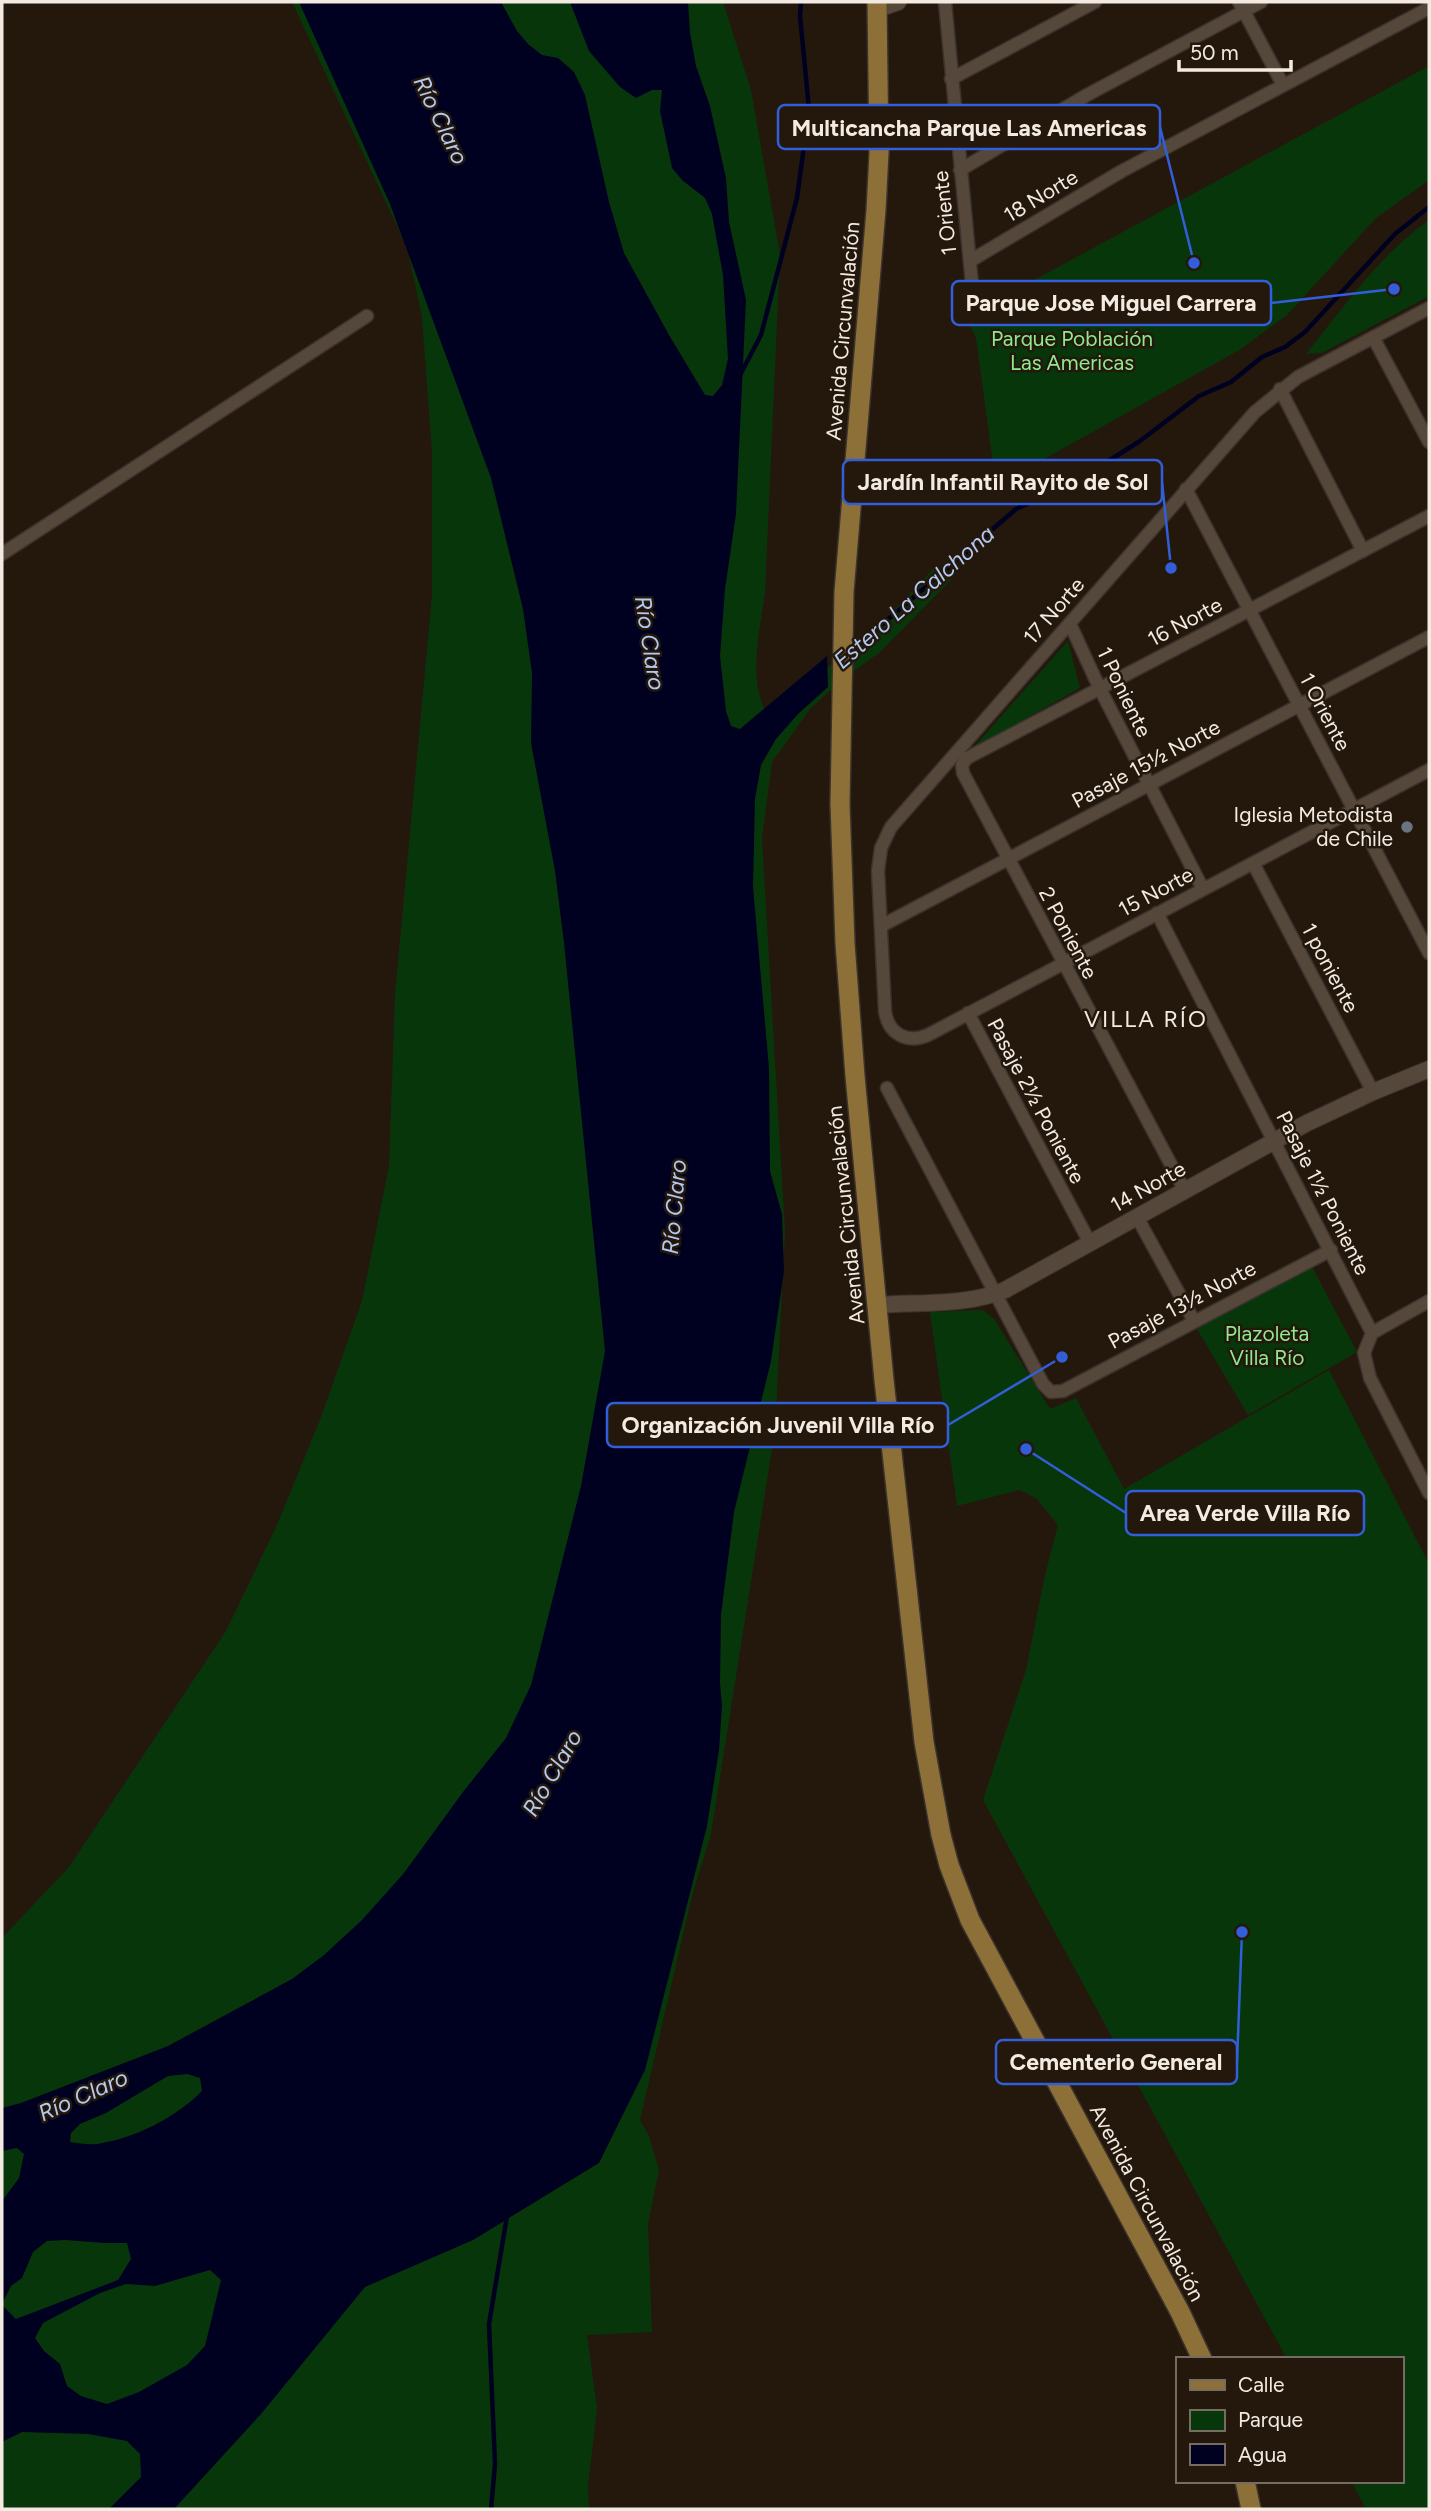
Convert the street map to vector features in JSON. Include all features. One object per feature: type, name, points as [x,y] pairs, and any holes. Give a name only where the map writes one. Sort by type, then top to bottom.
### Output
[{"type":"main road","name":"Avenida Circunvalación","points":[[877,5],[879,153],[876,223],[844,592],[840,804],[849,1010],[896,1501],[924,1742],[949,1865],[970,1920],[1180,2312],[1201,2357]]},
{"type":"main road","points":[[1245,2483],[1251,2509]]},
{"type":"street","points":[[877,5],[898,2]]},
{"type":"street","name":"1 Oriente","points":[[945,2],[973,295]]},
{"type":"street","points":[[951,79],[1095,2]]},
{"type":"street","points":[[960,170],[1242,6],[1261,2]]},
{"type":"street","points":[[1242,6],[1283,85]]},
{"type":"street","name":"18 Norte","points":[[970,261],[1122,171],[1429,8]]},
{"type":"street","name":"17 Norte","points":[[899,1035],[893,1031],[886,1018],[878,859],[891,827],[1255,412],[1280,389],[1316,367],[1429,308]]},
{"type":"street","points":[[2,554],[367,316]]},
{"type":"street","points":[[1373,337],[1429,442]]},
{"type":"street","points":[[1280,389],[1363,551]]},
{"type":"street","name":"1 Oriente","points":[[1186,489],[1429,953]]},
{"type":"street","name":"16 Norte","points":[[962,765],[967,758],[1429,516]]},
{"type":"street","name":"1 Poniente","points":[[1070,624],[1100,689],[1203,889]]},
{"type":"street","name":"Pasaje 15½ Norte","points":[[881,926],[1429,637]]},
{"type":"street","name":"2 Poniente","points":[[962,765],[963,773],[1008,859],[1185,1191]]},
{"type":"street","name":"15 Norte","points":[[899,1035],[921,1038],[1429,770]]},
{"type":"street","name":"1 poniente","points":[[1253,863],[1373,1092]]},
{"type":"street","name":"Pasaje 1½ Poniente","points":[[1157,913],[1372,1333]]},
{"type":"street","name":"Pasaje 2½ Poniente","points":[[968,1013],[1090,1244]]},
{"type":"street","name":"14 Norte","points":[[878,1305],[966,1299],[995,1294],[1275,1140],[1373,1092],[1429,1069]]},
{"type":"street","points":[[887,1088],[995,1294]]},
{"type":"street","points":[[1137,1217],[1194,1321]]},
{"type":"street","name":"Pasaje 13½ Norte","points":[[995,1294],[1042,1384],[1051,1392],[1063,1391],[1331,1250]]},
{"type":"street","points":[[1429,1301],[1372,1333],[1364,1353],[1370,1378],[1429,1493]]},
{"type":"green space","points":[[292,2],[723,2],[751,90],[780,255],[765,592],[756,667],[760,697],[765,710],[815,677],[870,635],[935,567],[951,580],[879,653],[845,677],[810,709],[772,762],[762,838],[785,1232],[775,1430],[711,1834],[692,1896],[640,2120],[649,2136],[659,2170],[648,2224],[652,2332],[587,2335],[597,2408],[588,2486],[589,2509],[2,2509],[2,1938],[69,1867],[226,1631],[277,1525],[321,1417],[362,1301],[389,1166],[395,994],[432,596],[432,452],[422,317],[407,247]]},
{"type":"green space","name":"Parque Población Las Americas","points":[[1429,66],[1429,180],[1376,218],[1287,315],[1241,349],[996,486],[976,338],[966,317]]},
{"type":"green space","points":[[1429,220],[1429,296],[1322,353],[1306,354],[1379,265]]},
{"type":"green space","points":[[1068,641],[1080,688],[973,748]]},
{"type":"green space","name":"Plazoleta Villa Río","points":[[1310,1263],[1357,1352],[1248,1415],[1197,1329]]},
{"type":"green space","points":[[983,1310],[994,1319],[1050,1409],[1076,1398],[1124,1489],[1329,1370],[1429,1564],[1429,2509],[1366,2509],[1352,2483],[1403,2483],[1403,2357],[1286,2357],[983,1800],[1026,1670],[1058,1525],[1036,1498],[1019,1490],[957,1506],[930,1312]]},
{"type":"water","name":"Río Claro","points":[[299,2],[501,2],[517,31],[528,44],[542,55],[558,58],[574,72],[585,95],[609,202],[624,253],[705,395],[713,396],[722,385],[728,359],[723,275],[712,214],[705,198],[682,180],[672,168],[660,111],[662,90],[652,90],[636,98],[620,87],[589,51],[570,2],[688,2],[696,66],[710,106],[726,178],[729,222],[746,300],[736,514],[725,589],[720,656],[726,711],[731,726],[740,729],[827,656],[828,687],[798,714],[776,739],[761,765],[755,799],[753,887],[769,1068],[770,1171],[782,1214],[784,1271],[771,1361],[734,1512],[721,1615],[722,1706],[719,1750],[707,1826],[645,2070],[599,2163],[473,2240],[365,2287],[261,2414],[174,2509],[109,2509],[141,2477],[140,2454],[127,2441],[88,2434],[22,2432],[2,2442],[2,2305],[16,2319],[118,2280],[131,2259],[127,2243],[47,2241],[33,2252],[22,2278],[11,2286],[2,2304],[2,2201],[19,2178],[24,2154],[17,2148],[2,2151],[2,2108],[168,2046],[292,1979],[324,1955],[362,1920],[404,1873],[506,1738],[531,1685],[581,1486],[605,1351],[564,943],[555,871],[531,743],[532,673],[523,609],[491,478],[390,204]],"holes":[[[187,2074],[200,2078],[202,2091],[167,2118],[139,2132],[111,2141],[94,2144],[70,2142],[71,2133],[80,2124],[106,2113],[168,2076]],[[210,2270],[221,2280],[205,2346],[187,2365],[139,2392],[107,2404],[81,2396],[67,2386],[60,2364],[44,2351],[35,2338],[43,2323],[100,2293],[126,2284],[155,2286]]]},
{"type":"waterway","points":[[740,375],[761,335],[797,198],[809,109],[801,2]]},
{"type":"waterway","name":"Estero La Calchona","points":[[849,653],[1016,509],[1072,484],[1140,441],[1199,396],[1231,382],[1262,357],[1285,347],[1305,332],[1395,234],[1429,207]]},
{"type":"waterway","points":[[491,2509],[495,2464],[489,2324],[507,2216]]},
{"type":"place","name":"Multicancha Parque Las Americas","points":[[1194,263]]},
{"type":"place","name":"Parque Jose Miguel Carrera","points":[[1394,289]]},
{"type":"place","name":"Jardín Infantil Rayito de Sol","points":[[1171,568]]},
{"type":"place","name":"Iglesia Metodista de Chile","points":[[1407,827]]},
{"type":"place","name":"Organización Juvenil Villa Río","points":[[1062,1357]]},
{"type":"place","name":"Area Verde Villa Río","points":[[1026,1449]]},
{"type":"place","name":"Cementerio General","points":[[1242,1932]]},
{"type":"district","name":"VILLA RÍO","points":[[1146,1019]]}]
